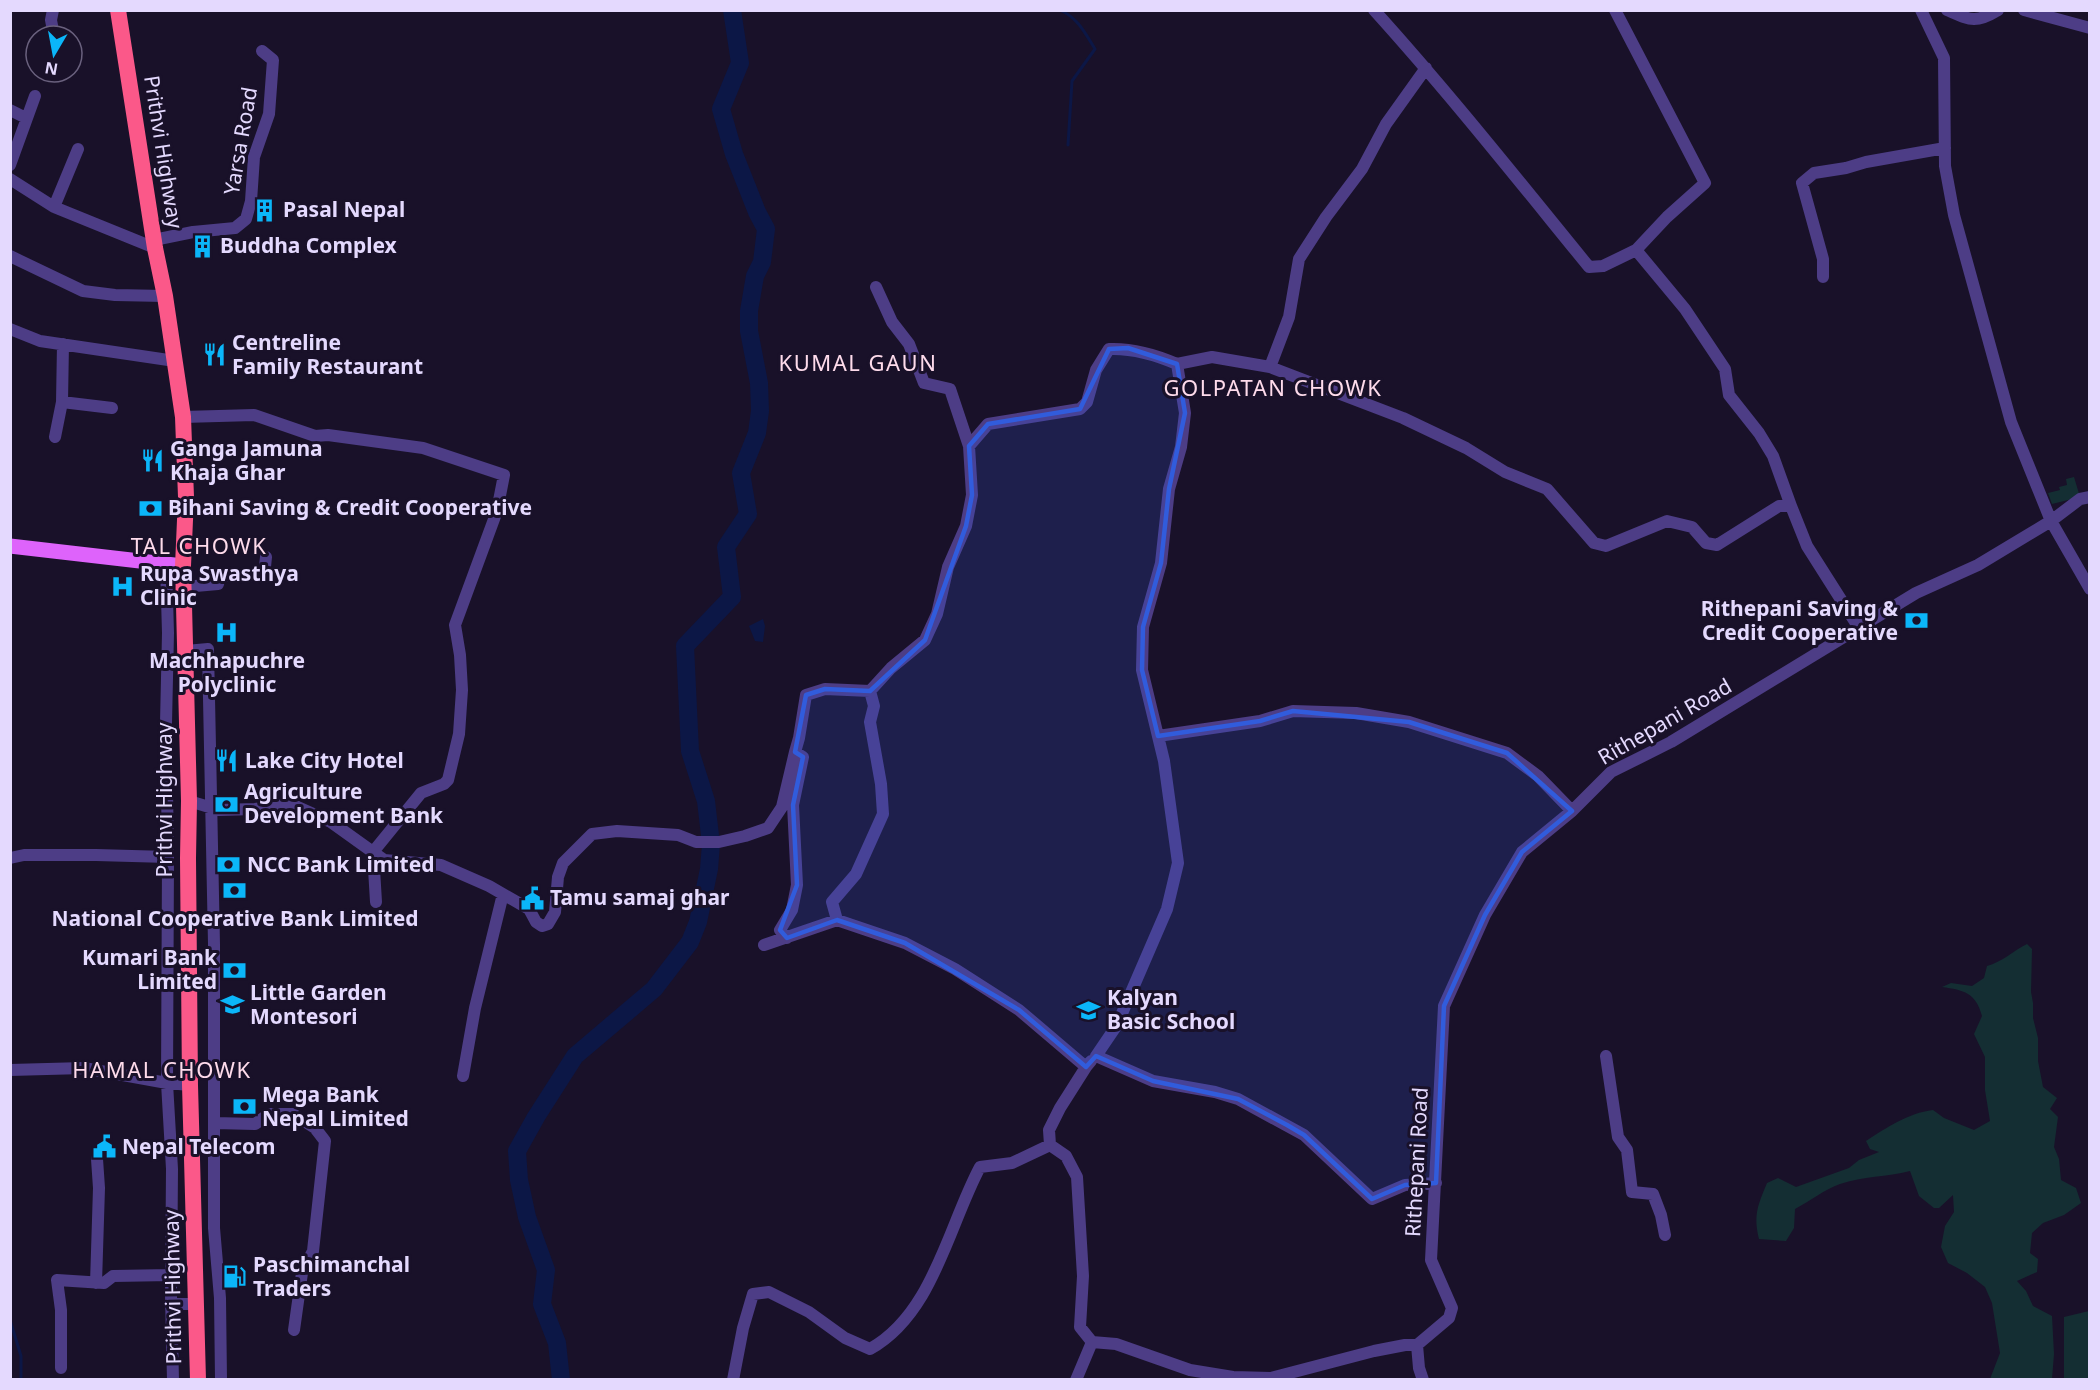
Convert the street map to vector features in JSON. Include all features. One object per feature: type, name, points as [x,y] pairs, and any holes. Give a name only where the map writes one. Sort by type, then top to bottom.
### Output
[{"type":"highway","name":"Prithvi Highway","points":[[118,10],[183,417],[186,497],[183,566],[189,801],[190,1085],[198,1380]]},
{"type":"main road","points":[[10,546],[183,566]]},
{"type":"street","points":[[1374,10],[1508,165],[1589,267],[1603,266],[1636,250],[1705,183],[1615,10]]},
{"type":"street","points":[[1920,10],[1944,58],[1945,148],[1948,185],[1954,215],[2011,422],[2052,521],[2090,589]]},
{"type":"street","points":[[1947,10],[1971,20],[1986,17],[1998,10]]},
{"type":"street","points":[[2024,10],[2090,28]]},
{"type":"street","name":"Yarsa Road","points":[[155,244],[193,232],[235,228],[246,219],[251,201],[254,157],[269,114],[273,60],[262,51]]},
{"type":"street","points":[[1270,368],[1289,317],[1299,259],[1326,217],[1362,169],[1386,124],[1426,68]]},
{"type":"street","points":[[10,165],[35,96]]},
{"type":"street","points":[[10,110],[26,118]]},
{"type":"street","points":[[1823,277],[1823,259],[1802,183],[1814,173],[1945,148]]},
{"type":"street","points":[[54,207],[78,149]]},
{"type":"street","points":[[10,179],[54,207],[155,244]]},
{"type":"street","points":[[1636,250],[1685,309],[1722,363],[1729,394],[1759,433],[1773,456],[1807,546],[1859,628]]},
{"type":"street","points":[[10,256],[83,291],[115,295],[165,296]]},
{"type":"street","points":[[870,691],[891,668],[925,640],[937,614],[948,567],[966,526],[972,495],[969,446],[950,389],[924,383],[909,344],[892,322],[876,287]]},
{"type":"street","points":[[11,331],[40,341],[175,361]]},
{"type":"street","points":[[55,437],[62,402],[63,344]]},
{"type":"street","points":[[969,446],[988,424],[1080,409],[1087,402],[1096,370],[1109,349],[1128,348],[1159,356],[1177,364],[1212,357],[1270,368],[1403,418],[1466,448],[1505,472],[1547,489],[1594,543],[1606,546],[1667,521],[1692,527],[1706,543],[1717,545],[1779,506],[1791,506]]},
{"type":"street","points":[[1177,364],[1185,413],[1181,447],[1169,489],[1161,563],[1143,627],[1142,670],[1164,760],[1178,863],[1167,909],[1117,1025],[1086,1067],[1060,1108],[1049,1131],[1050,1145],[1065,1156],[1077,1177],[1083,1276],[1080,1327],[1092,1342],[1116,1344],[1190,1370],[1233,1377],[1271,1378],[1374,1350],[1417,1345],[1419,1368],[1423,1380]]},
{"type":"street","points":[[62,402],[112,408]]},
{"type":"street","points":[[183,417],[254,415],[315,436],[328,435],[423,448],[504,475],[497,512],[454,625],[460,655],[462,690],[459,734],[448,780],[444,784],[421,793],[373,852],[376,902]]},
{"type":"street","name":"Rithepani Road","points":[[1417,1345],[1449,1318],[1452,1308],[1431,1260],[1444,1006],[1485,915],[1522,852],[1572,811],[1611,772],[1671,742],[1916,593],[1978,565],[2052,521],[2080,500],[2090,497]]},
{"type":"street","points":[[184,587],[218,584],[220,576],[264,576],[266,557]]},
{"type":"street","points":[[166,564],[168,633],[167,1083],[172,1169],[173,1380]]},
{"type":"street","points":[[186,651],[208,649],[212,808],[214,1228],[220,1298],[221,1380]]},
{"type":"street","points":[[189,801],[219,810],[255,809],[291,804],[331,822],[384,860],[441,865],[503,894],[529,909],[536,922],[542,927],[548,924],[555,912],[558,877],[563,863],[592,834],[617,831],[678,836],[696,842],[719,842],[768,828],[782,807],[799,738],[806,695],[825,689],[870,691]]},
{"type":"street","points":[[837,920],[832,902],[856,874],[883,814],[881,784],[870,722],[874,706],[870,691]]},
{"type":"street","points":[[1158,736],[1260,721],[1293,711],[1356,713],[1409,722],[1507,753],[1538,776],[1572,811]]},
{"type":"street","points":[[787,938],[780,930],[792,910],[797,885],[793,805],[803,757],[795,752]]},
{"type":"street","points":[[10,858],[24,855],[168,857]]},
{"type":"street","points":[[463,1076],[475,1008],[503,894]]},
{"type":"street","points":[[764,945],[837,920],[905,943],[955,969],[1019,1010],[1086,1067]]},
{"type":"street","points":[[1096,1056],[1153,1081],[1215,1092],[1238,1099],[1304,1135],[1372,1199],[1405,1185],[1436,1183]]},
{"type":"street","points":[[1606,1056],[1618,1137],[1627,1150],[1632,1192],[1653,1194],[1665,1235]]},
{"type":"street","points":[[10,1070],[84,1068],[190,1085]]},
{"type":"street","points":[[215,1123],[255,1124],[269,1114],[293,1114],[315,1128],[325,1141],[313,1251],[302,1273],[294,1330]]},
{"type":"street","points":[[734,1380],[743,1328],[753,1294],[769,1292],[809,1312],[845,1338],[870,1349],[887,1340],[914,1308],[934,1272],[966,1193],[980,1167],[1012,1163],[1050,1145]]},
{"type":"street","points":[[96,1283],[99,1188],[97,1159]]},
{"type":"street","points":[[61,1368],[61,1310],[57,1280],[104,1283],[113,1276],[171,1275]]},
{"type":"street","points":[[171,1304],[197,1304]]},
{"type":"street","points":[[1076,1380],[1092,1342]]},
{"type":"highlighted area","points":[[1128,348],[1177,364],[1185,413],[1169,489],[1161,563],[1143,627],[1142,670],[1158,736],[1260,721],[1293,711],[1409,722],[1507,753],[1572,811],[1522,852],[1485,915],[1444,1006],[1436,1183],[1405,1185],[1372,1199],[1304,1135],[1287,1125],[1238,1099],[1153,1081],[1096,1056],[1086,1067],[1019,1010],[905,943],[837,920],[787,938],[780,930],[797,885],[793,805],[803,757],[795,752],[806,695],[825,689],[870,691],[925,640],[966,526],[972,495],[969,446],[988,424],[1080,409],[1109,349]]},
{"type":"green space","points":[[2074,477],[2080,497],[2052,504],[2048,493],[2060,490],[2059,487],[2067,485],[2066,479]]},
{"type":"green space","points":[[2027,944],[2032,949],[2033,1018],[2038,1038],[2038,1061],[2043,1087],[2057,1098],[2050,1109],[2058,1117],[2054,1147],[2059,1159],[2061,1180],[2076,1188],[2081,1203],[2064,1215],[2043,1223],[2032,1233],[2030,1253],[2038,1259],[2037,1272],[2017,1281],[2026,1291],[2033,1306],[2052,1316],[2054,1354],[2052,1379],[1990,1379],[2000,1353],[1992,1303],[1985,1287],[1967,1273],[1948,1263],[1941,1247],[1945,1226],[1954,1212],[1953,1195],[1939,1208],[1934,1208],[1919,1196],[1910,1171],[1849,1181],[1823,1192],[1795,1209],[1794,1228],[1786,1241],[1759,1239],[1757,1217],[1767,1183],[1778,1178],[1796,1187],[1849,1168],[1859,1160],[1879,1152],[1870,1149],[1866,1141],[1906,1118],[1933,1110],[1944,1118],[1974,1130],[1990,1121],[1985,1090],[1985,1057],[1974,1034],[1982,1016],[1976,1002],[1968,994],[1942,987],[1951,983],[1972,986],[1984,978],[1987,966]]},
{"type":"green space","points":[[2089,1311],[2089,1379],[2064,1379],[2064,1317]]},
{"type":"shaded area","points":[[763,619],[765,626],[763,642],[755,641],[749,626]]},
{"type":"waterway","points":[[561,1380],[557,1343],[542,1304],[546,1270],[527,1217],[519,1180],[517,1151],[575,1056],[654,989],[690,942],[698,922],[709,869],[711,844],[706,801],[690,751],[685,646],[732,597],[726,547],[748,514],[741,473],[757,433],[760,411],[759,383],[749,331],[749,311],[755,276],[762,262],[766,229],[734,154],[721,109],[740,63],[732,10]]},
{"type":"waterway","points":[[1060,10],[1076,22],[1095,49],[1072,81],[1068,145]]},
{"type":"waterway","points":[[10,1320],[21,1356],[21,1380]]},
{"type":"place","name":"Pasal Nepal","points":[[265,210]]},
{"type":"place","name":"Buddha Complex","points":[[202,246]]},
{"type":"place","name":"Centreline Family Restaurant","points":[[214,355]]},
{"type":"place","name":"Ganga Jamuna Khaja Ghar","points":[[152,461]]},
{"type":"place","name":"Bihani Saving & Credit Cooperative","points":[[150,508]]},
{"type":"place","name":"Rupa Swasthya Clinic","points":[[122,586]]},
{"type":"place","name":"Rithepani Saving & Credit Cooperative","points":[[1916,621]]},
{"type":"place","name":"Machhapuchre Polyclinic","points":[[227,633]]},
{"type":"place","name":"Lake City Hotel","points":[[227,761]]},
{"type":"place","name":"Agriculture Development Bank","points":[[226,804]]},
{"type":"place","name":"NCC Bank Limited","points":[[229,865]]},
{"type":"place","name":"National Cooperative Bank Limited","points":[[235,891]]},
{"type":"place","name":"Tamu samaj ghar","points":[[532,898]]},
{"type":"place","name":"Kumari Bank Limited","points":[[235,970]]},
{"type":"place","name":"Little Garden Montesori","points":[[232,1005]]},
{"type":"place","name":"Kalyan Basic School","points":[[1089,1010]]},
{"type":"place","name":"Mega Bank Nepal Limited","points":[[244,1107]]},
{"type":"place","name":"Nepal Telecom","points":[[104,1147]]},
{"type":"place","name":"Paschimanchal Traders","points":[[235,1277]]},
{"type":"district","name":"KUMAL GAUN","points":[[858,363]]},
{"type":"district","name":"GOLPATAN CHOWK","points":[[1273,388]]},
{"type":"district","name":"TAL CHOWK","points":[[199,546]]},
{"type":"district","name":"HAMAL CHOWK","points":[[162,1070]]}]
